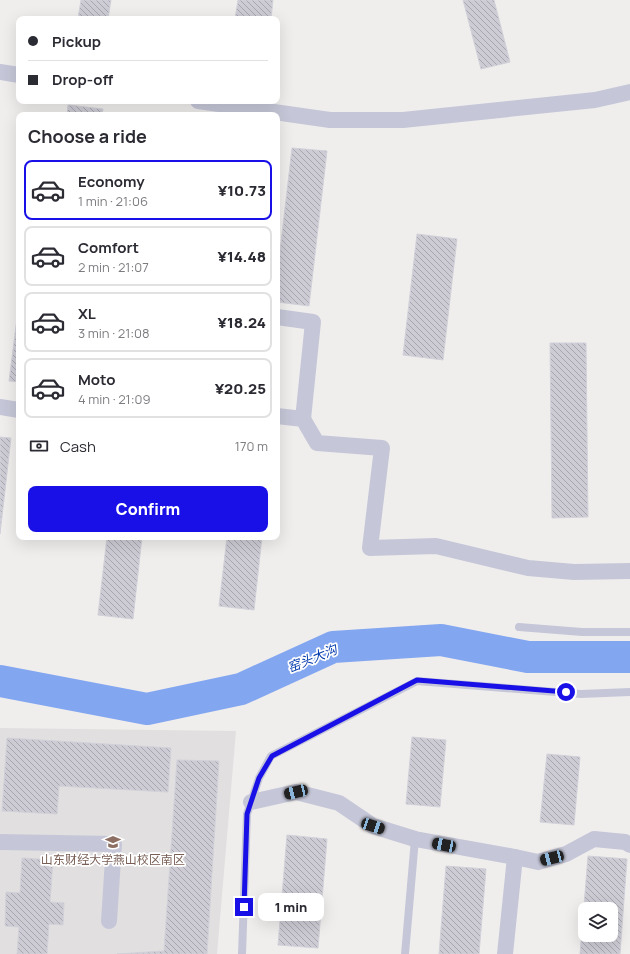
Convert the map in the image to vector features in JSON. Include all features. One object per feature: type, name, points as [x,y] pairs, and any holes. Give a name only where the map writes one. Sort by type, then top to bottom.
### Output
[{"type":"street","points":[[0,72],[16,75]]},
{"type":"street","points":[[280,113],[330,120],[403,120],[595,100],[630,92]]},
{"type":"street","points":[[219,104],[274,112]]},
{"type":"street","points":[[280,317],[313,322],[303,419],[317,444],[382,448],[370,548],[436,546],[528,568],[574,572],[630,571]]},
{"type":"street","points":[[0,407],[16,410]]},
{"type":"street","points":[[280,416],[303,419]]},
{"type":"street","points":[[251,802],[296,792],[339,803],[373,826],[415,839],[538,862],[566,854],[594,839],[625,842],[630,845]]},
{"type":"street","points":[[0,842],[114,844],[109,921]]},
{"type":"street","points":[[505,954],[515,857]]},
{"type":"lane","points":[[519,627],[582,632],[630,632]]},
{"type":"lane","points":[[242,954],[247,814],[259,778],[272,756],[417,680],[581,694],[630,692]]},
{"type":"lane","points":[[405,954],[415,839]]},
{"type":"shaded area","name":"山东财经大学燕山校区南区","points":[[0,728],[236,731],[217,954],[0,954]]},
{"type":"building","points":[[81,0],[111,0],[108,16],[78,16]]},
{"type":"building","points":[[238,0],[273,0],[271,16],[235,16]]},
{"type":"building","points":[[463,0],[494,0],[510,62],[481,69]]},
{"type":"building","points":[[68,105],[103,109],[102,112],[67,112]]},
{"type":"building","points":[[292,148],[327,151],[309,306],[280,302],[280,251]]},
{"type":"building","points":[[417,234],[457,239],[443,360],[403,355]]},
{"type":"building","points":[[16,326],[16,382],[9,381]]},
{"type":"building","points":[[550,343],[586,343],[588,517],[552,518]]},
{"type":"building","points":[[0,437],[11,438],[0,534]]},
{"type":"building","points":[[107,540],[142,540],[133,619],[98,615]]},
{"type":"building","points":[[227,540],[262,540],[254,610],[219,606]]},
{"type":"building","points":[[412,737],[446,740],[440,807],[406,804]]},
{"type":"building","points":[[7,738],[171,748],[168,792],[59,786],[57,814],[2,811]]},
{"type":"building","points":[[547,754],[580,757],[574,825],[540,822]]},
{"type":"building","points":[[177,760],[219,761],[207,954],[117,954],[164,951]]},
{"type":"building","points":[[287,835],[327,839],[318,948],[278,945]]},
{"type":"building","points":[[588,856],[627,859],[620,954],[580,954],[581,942],[618,942],[618,902],[584,902]]},
{"type":"building","points":[[22,858],[53,860],[50,902],[64,903],[63,925],[49,924],[47,954],[17,954],[19,927],[5,926],[6,892],[20,893]]},
{"type":"building","points":[[446,866],[486,869],[479,954],[439,954]]},
{"type":"waterway","name":"窑头大沟","points":[[0,681],[147,709],[241,689],[333,647],[441,640],[528,657],[630,657]]},
{"type":"place","name":"山东财经大学燕山校区南区","points":[[113,842]]},
{"type":"route","points":[[244,907],[247,814],[259,778],[272,756],[417,680],[566,692]]}]
